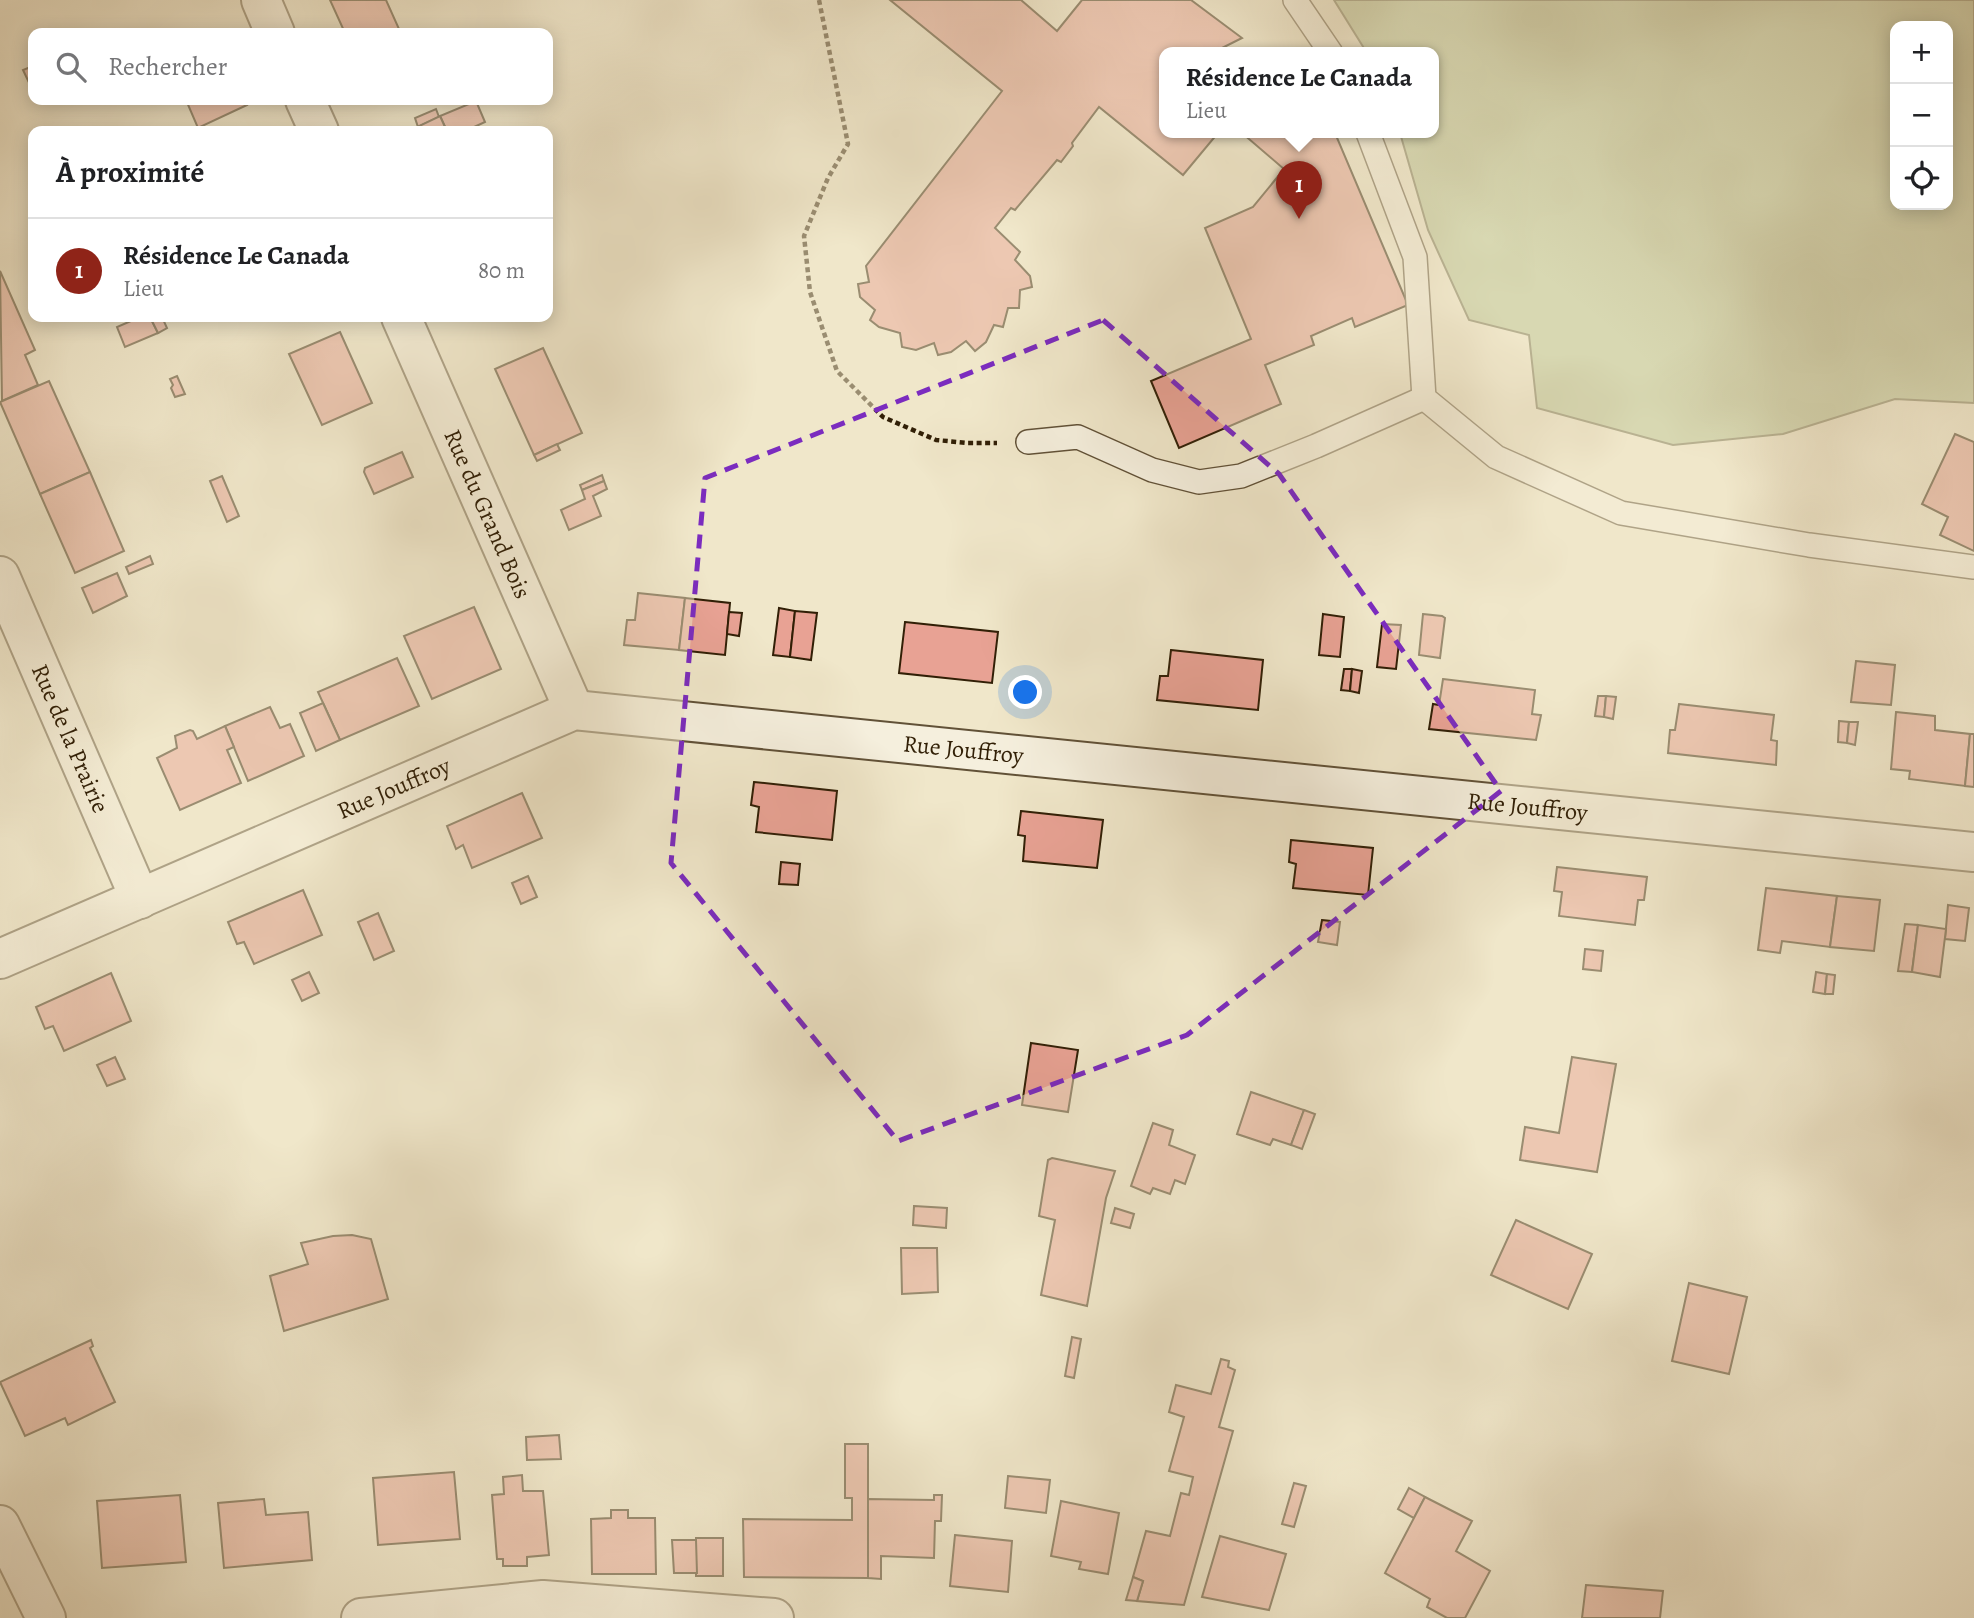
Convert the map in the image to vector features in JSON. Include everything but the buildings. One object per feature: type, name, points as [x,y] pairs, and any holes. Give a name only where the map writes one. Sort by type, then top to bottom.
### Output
[{"type":"street","points":[[261,0],[273,28]]},
{"type":"street","points":[[307,105],[317,126]]},
{"type":"street","name":"Rue du Grand Bois","points":[[403,322],[574,710]]},
{"type":"street","name":"Rue de la Prairie","points":[[0,576],[140,899]]},
{"type":"street","name":"Rue Jouffroy","points":[[0,959],[574,710],[1974,852]]},
{"type":"street","points":[[0,1524],[46,1618]]},
{"type":"street","points":[[361,1618],[543,1600],[774,1618]]},
{"type":"lane","points":[[1296,0],[1327,47]]},
{"type":"lane","points":[[1370,138],[1415,257],[1424,397],[1496,457],[1620,513],[1810,545],[1974,567]]},
{"type":"lane","points":[[1028,442],[1079,437],[1152,470],[1199,482],[1241,476],[1316,446],[1424,397]]},
{"type":"path","points":[[819,0],[848,144],[828,178],[804,236],[810,292],[837,371],[883,417],[936,440],[968,443],[1028,442]]},
{"type":"highlighted area","points":[[1103,320],[1279,474],[1501,791],[1187,1035],[898,1141],[671,863],[705,478]]},
{"type":"green space","points":[[1334,0],[1974,0],[1974,403],[1895,399],[1783,434],[1673,445],[1537,408],[1529,335],[1469,320],[1428,230],[1401,138],[1439,138],[1439,47],[1363,47]]},
{"type":"place","name":"Résidence Le Canada","points":[[1299,219]]}]
